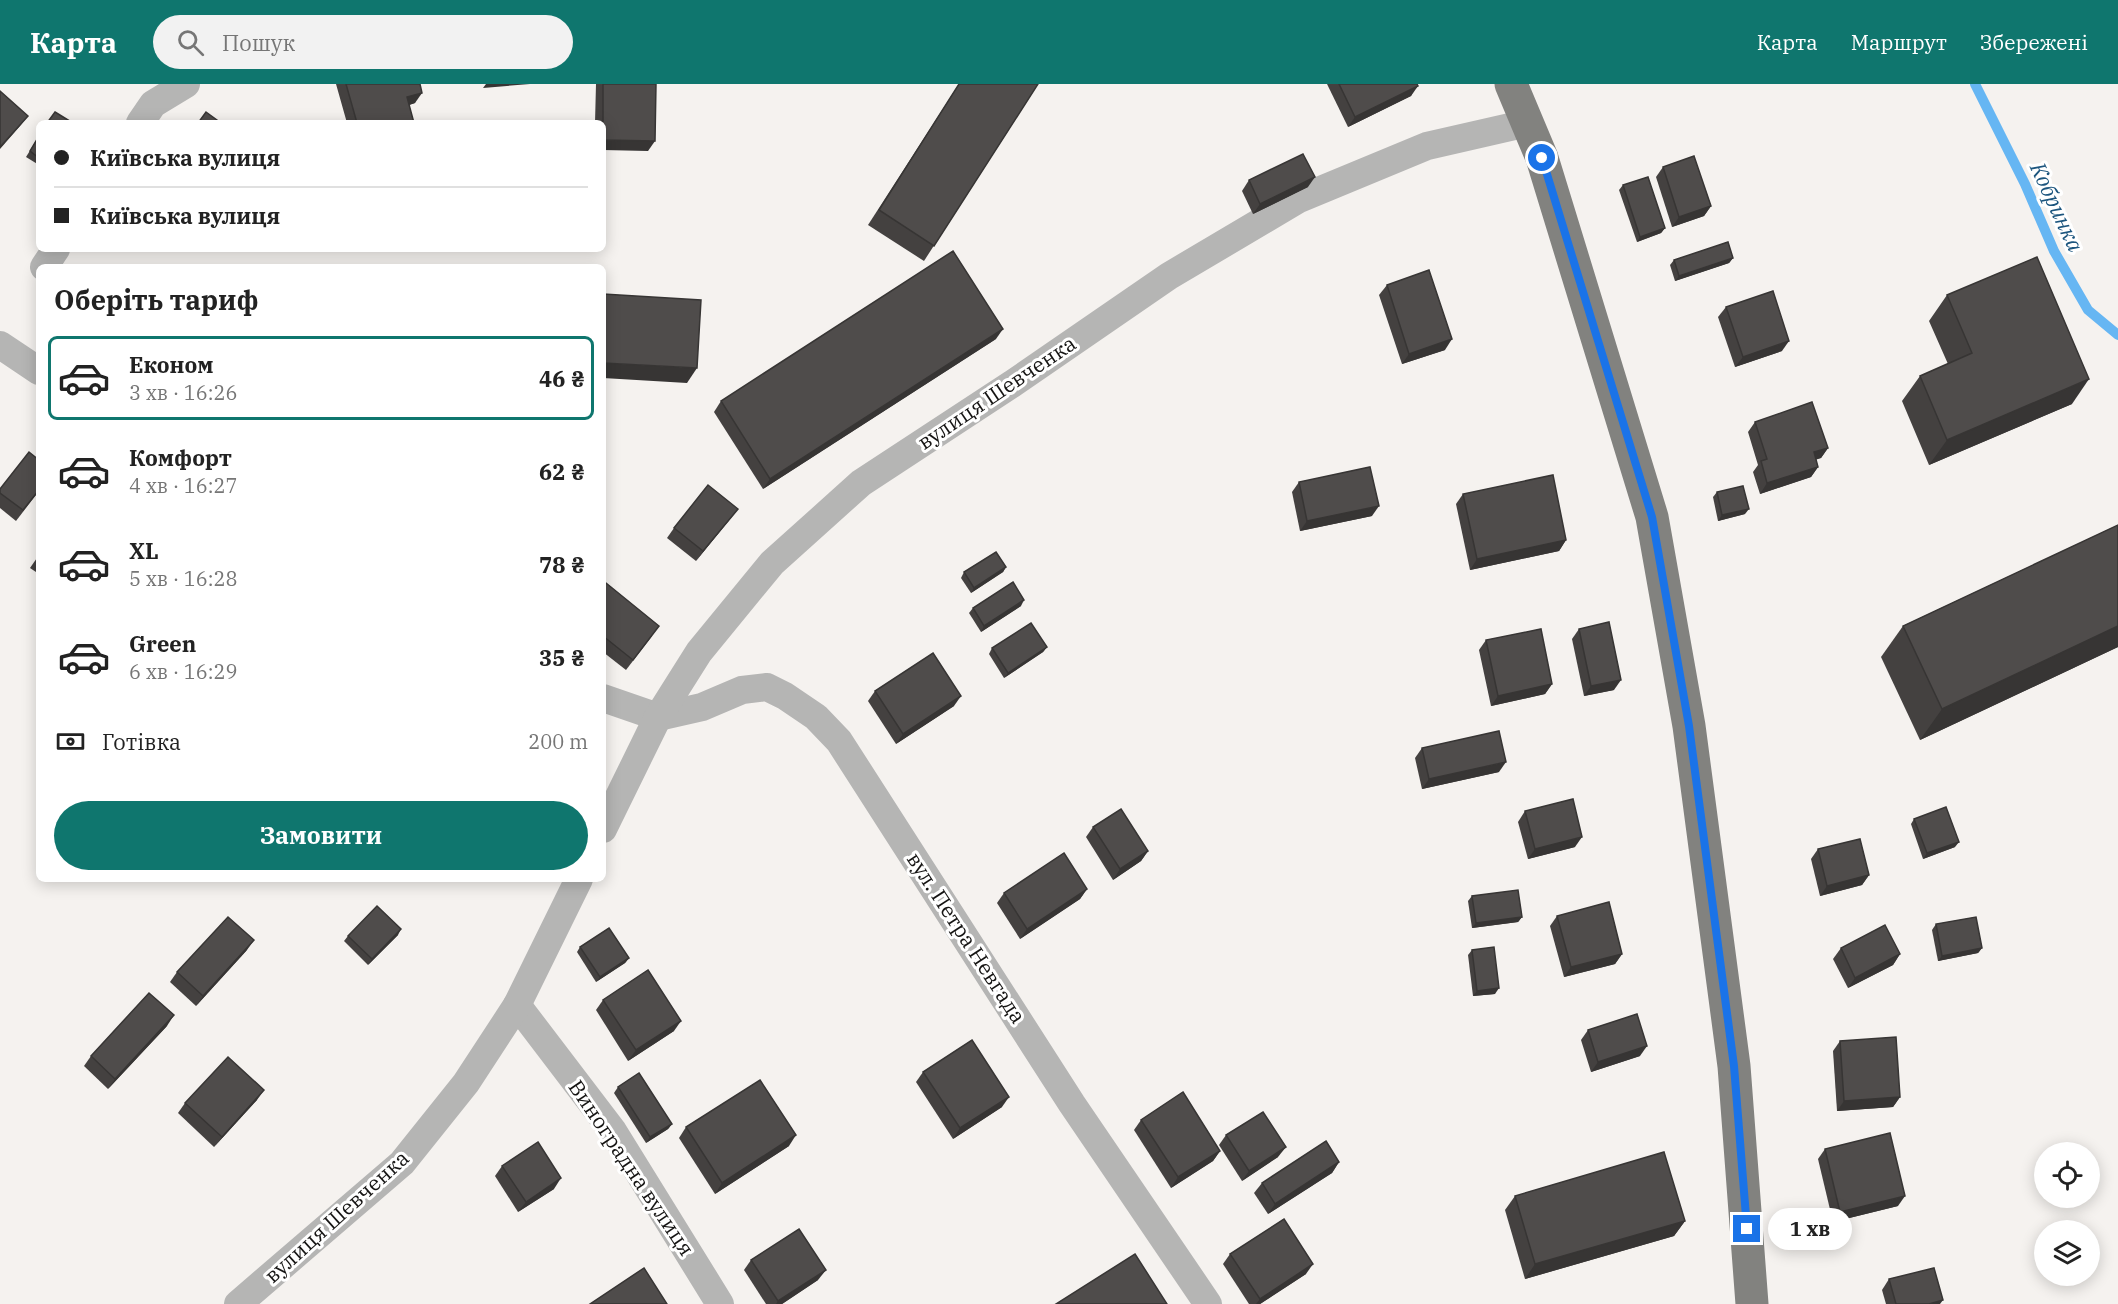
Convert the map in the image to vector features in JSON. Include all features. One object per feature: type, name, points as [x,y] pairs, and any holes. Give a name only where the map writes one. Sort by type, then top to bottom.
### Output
[{"type":"main road","points":[[1511,84],[1542,158],[1652,517],[1689,726],[1734,1066],[1752,1304]]},
{"type":"street","points":[[142,120],[153,104],[186,84]]},
{"type":"street","name":"вулиця Шевченка","points":[[606,824],[658,717],[699,652],[772,563],[861,483],[1012,384],[1168,276],[1299,199],[1427,146],[1528,123]]},
{"type":"street","points":[[0,345],[36,369]]},
{"type":"street","name":"вул. Петра Невгада","points":[[658,717],[702,707],[742,690],[767,687],[786,696],[816,717],[839,741],[1072,1104],[1208,1304]]},
{"type":"street","points":[[606,699],[658,717]]},
{"type":"street","name":"вулиця Шевченка","points":[[238,1304],[402,1163],[466,1083],[517,1005],[578,882]]},
{"type":"street","name":"Виноградна вулиця","points":[[517,1005],[613,1131],[720,1304]]},
{"type":"building","points":[[346,84],[420,84],[422,93],[407,97],[413,120],[356,120]]},
{"type":"building","points":[[603,84],[656,84],[655,141],[606,140],[606,120],[603,120]]},
{"type":"building","points":[[959,84],[1038,84],[934,246],[879,210]]},
{"type":"building","points":[[1339,84],[1417,84],[1418,86],[1355,117]]},
{"type":"building","points":[[0,91],[28,116],[0,147]]},
{"type":"building","points":[[55,112],[68,120],[49,120]]},
{"type":"building","points":[[206,112],[217,120],[200,120]]},
{"type":"building","points":[[36,141],[36,156],[30,151]]},
{"type":"building","points":[[1303,154],[1315,177],[1260,204],[1249,180]]},
{"type":"building","points":[[1694,156],[1711,206],[1679,217],[1663,167]]},
{"type":"building","points":[[1648,177],[1665,228],[1640,237],[1623,185]]},
{"type":"building","points":[[1728,242],[1733,258],[1679,276],[1674,260]]},
{"type":"building","points":[[953,251],[1003,329],[770,479],[721,401]]},
{"type":"building","points":[[2037,257],[2089,379],[1947,440],[1920,376],[1972,353],[1947,295]]},
{"type":"building","points":[[1429,270],[1452,339],[1409,354],[1387,285]]},
{"type":"building","points":[[1773,291],[1789,341],[1743,357],[1726,307]]},
{"type":"building","points":[[606,294],[701,300],[697,368],[606,363]]},
{"type":"building","points":[[1812,402],[1828,448],[1814,452],[1818,467],[1767,483],[1761,461],[1767,459],[1755,422]]},
{"type":"building","points":[[29,452],[36,458],[36,494],[23,510],[0,493],[0,489]]},
{"type":"building","points":[[1370,467],[1379,506],[1307,521],[1299,482]]},
{"type":"building","points":[[1553,475],[1566,540],[1477,559],[1463,494]]},
{"type":"building","points":[[708,485],[738,509],[703,551],[674,528]]},
{"type":"building","points":[[1743,486],[1749,509],[1722,515],[1717,492]]},
{"type":"building","points":[[2118,525],[2118,626],[1942,709],[1903,626]]},
{"type":"building","points":[[996,552],[1006,567],[974,588],[964,572]]},
{"type":"building","points":[[1013,582],[1024,600],[984,626],[973,608]]},
{"type":"building","points":[[606,583],[659,626],[633,660],[606,638]]},
{"type":"building","points":[[1609,622],[1621,680],[1591,686],[1579,629]]},
{"type":"building","points":[[1031,623],[1047,647],[1008,673],[992,648]]},
{"type":"building","points":[[1541,629],[1552,684],[1498,696],[1486,640]]},
{"type":"building","points":[[933,653],[961,696],[903,734],[875,691]]},
{"type":"building","points":[[1499,731],[1506,762],[1429,779],[1422,748]]},
{"type":"building","points":[[1573,799],[1582,837],[1535,849],[1525,811]]},
{"type":"building","points":[[1946,807],[1959,842],[1927,853],[1914,819]]},
{"type":"building","points":[[1121,809],[1148,851],[1120,869],[1093,827]]},
{"type":"building","points":[[1860,839],[1869,875],[1827,886],[1818,849]]},
{"type":"building","points":[[1064,853],[1087,889],[1027,929],[1004,893]]},
{"type":"building","points":[[1518,890],[1522,917],[1476,923],[1472,896]]},
{"type":"building","points":[[1609,902],[1622,954],[1571,967],[1557,916]]},
{"type":"building","points":[[377,906],[401,929],[372,959],[348,936]]},
{"type":"building","points":[[228,917],[254,940],[203,996],[177,972]]},
{"type":"building","points":[[1976,917],[1982,948],[1942,956],[1936,924]]},
{"type":"building","points":[[1885,925],[1900,954],[1855,978],[1841,948]]},
{"type":"building","points":[[609,928],[629,958],[600,977],[580,947]]},
{"type":"building","points":[[1494,947],[1499,988],[1477,991],[1472,950]]},
{"type":"building","points":[[648,970],[681,1021],[636,1050],[603,1000]]},
{"type":"building","points":[[149,993],[174,1015],[115,1079],[91,1056]]},
{"type":"building","points":[[1637,1014],[1647,1046],[1598,1062],[1588,1030]]},
{"type":"building","points":[[1896,1037],[1900,1097],[1844,1101],[1840,1041]]},
{"type":"building","points":[[972,1040],[1009,1097],[960,1128],[923,1072]]},
{"type":"building","points":[[228,1057],[264,1090],[222,1137],[185,1103]]},
{"type":"building","points":[[639,1073],[672,1124],[650,1137],[618,1087]]},
{"type":"building","points":[[760,1080],[796,1135],[722,1183],[686,1127]]},
{"type":"building","points":[[1183,1092],[1220,1151],[1178,1177],[1141,1120]]},
{"type":"building","points":[[1263,1112],[1286,1147],[1249,1171],[1226,1135]]},
{"type":"building","points":[[1890,1133],[1905,1196],[1840,1212],[1825,1149]]},
{"type":"building","points":[[1326,1141],[1339,1162],[1275,1204],[1262,1183]]},
{"type":"building","points":[[538,1142],[561,1178],[526,1202],[502,1166]]},
{"type":"building","points":[[1664,1152],[1685,1221],[1535,1264],[1515,1196]]},
{"type":"building","points":[[1284,1219],[1313,1264],[1260,1299],[1230,1254]]},
{"type":"building","points":[[799,1229],[826,1270],[778,1301],[751,1260]]},
{"type":"building","points":[[1135,1254],[1167,1304],[1056,1304]]},
{"type":"building","points":[[644,1268],[667,1304],[590,1304]]},
{"type":"building","points":[[1934,1268],[1943,1300],[1929,1304],[1896,1304],[1889,1279]]},
{"type":"waterway","name":"Кобринка","points":[[1975,84],[2025,184],[2054,251],[2088,310],[2118,335]]},
{"type":"route","points":[[1542,158],[1652,517],[1689,726],[1734,1066],[1747,1229]]}]
